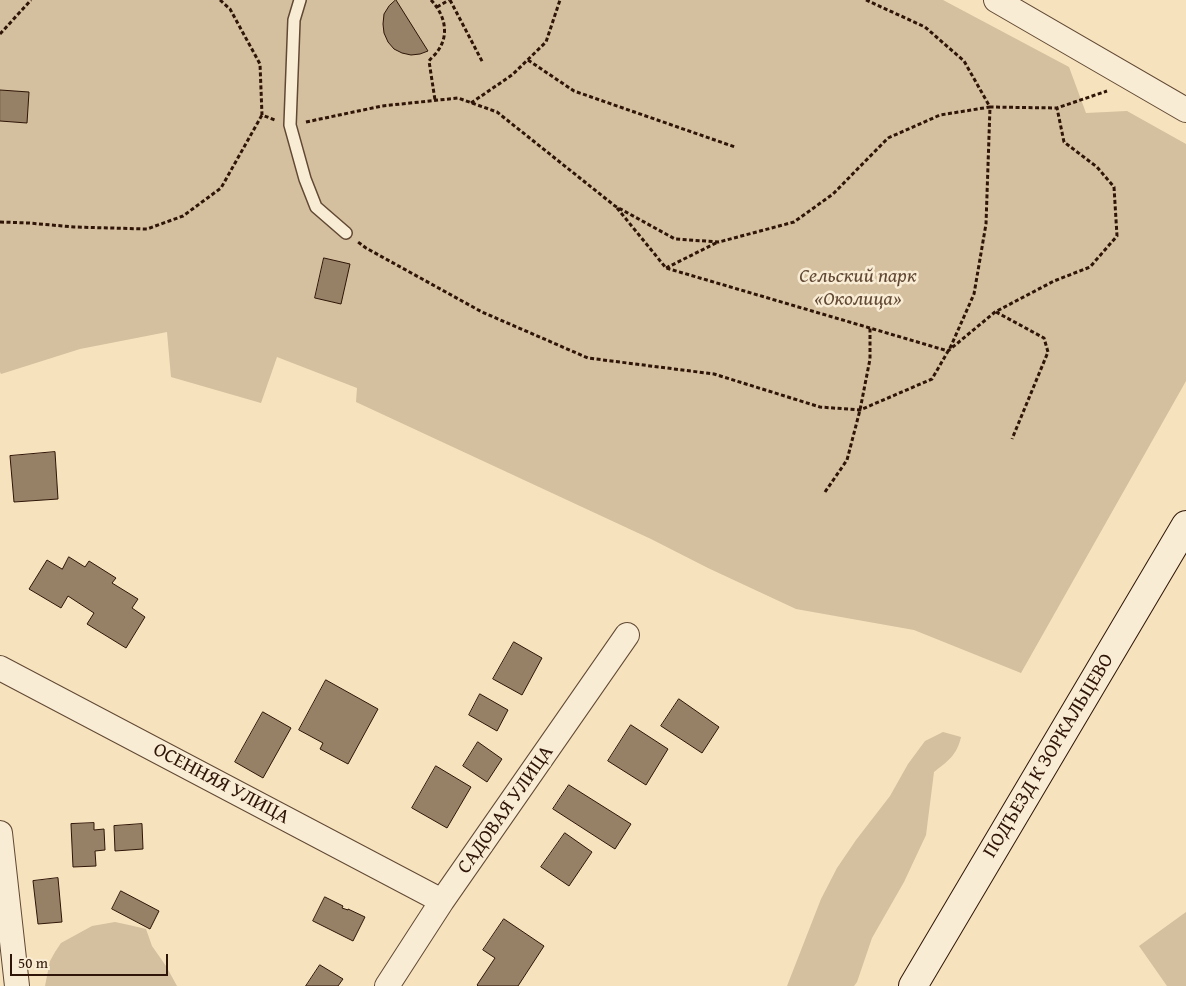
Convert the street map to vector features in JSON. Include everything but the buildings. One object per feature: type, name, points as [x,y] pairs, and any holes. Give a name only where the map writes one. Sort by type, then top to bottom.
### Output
[{"type":"street","points":[[996,0],[1186,110]]},
{"type":"street","name":"ПОДЪЕЗД К ЗОРКАЛЬЦЕВО","points":[[913,986],[1186,525]]},
{"type":"street","name":"САДОВАЯ УЛИЦА","points":[[387,986],[442,901],[627,635]]},
{"type":"street","name":"ОСЕННЯЯ УЛИЦА","points":[[0,668],[442,901]]},
{"type":"street","points":[[0,833],[17,986]]},
{"type":"lane","points":[[300,0],[294,20],[290,125],[304,179],[316,207],[346,233]]},
{"type":"path","points":[[0,34],[31,0]]},
{"type":"path","points":[[0,222],[30,222],[74,227],[147,228],[183,216],[222,188],[262,115],[260,64],[230,9],[220,0]]},
{"type":"path","points":[[431,0],[438,7],[443,18],[445,30],[443,42],[429,61],[435,100]]},
{"type":"path","points":[[438,7],[450,0],[482,63]]},
{"type":"path","points":[[471,103],[512,75],[546,42],[560,0]]},
{"type":"path","points":[[346,233],[366,248],[482,312],[588,358],[714,374],[820,407],[860,410],[932,379],[948,351],[974,294],[986,224],[990,107],[964,61],[925,27],[866,0]]},
{"type":"path","points":[[528,60],[574,90],[735,147]]},
{"type":"path","points":[[666,268],[719,242],[794,222],[833,194],[888,138],[940,115],[990,107],[1057,108],[1136,81]]},
{"type":"path","points":[[262,115],[290,125],[382,106],[458,98],[497,112],[615,206],[675,240],[719,242]]},
{"type":"path","points":[[948,351],[995,312],[1054,281],[1090,266],[1116,236],[1114,188],[1097,167],[1064,142],[1057,108]]},
{"type":"path","points":[[615,206],[666,268],[948,351]]},
{"type":"path","points":[[995,312],[1044,338],[1048,352],[1012,439]]},
{"type":"path","points":[[825,492],[847,460],[860,410],[870,358],[870,328]]},
{"type":"green space","name":"Сельский парк «Околица»","points":[[0,0],[943,0],[1069,67],[1086,113],[1127,111],[1186,144],[1186,381],[1021,673],[914,630],[796,609],[651,539],[356,402],[357,388],[277,357],[261,403],[171,377],[167,332],[80,349],[1,374]]},
{"type":"green space","points":[[943,732],[961,737],[957,749],[934,772],[926,835],[904,882],[872,938],[857,982],[854,986],[787,986],[821,899],[837,868],[890,796],[908,764],[925,741]]},
{"type":"green space","points":[[1186,912],[1186,986],[1167,986],[1139,946]]},
{"type":"green space","points":[[115,922],[146,929],[152,946],[177,986],[45,986],[50,961],[61,943],[92,926]]}]
